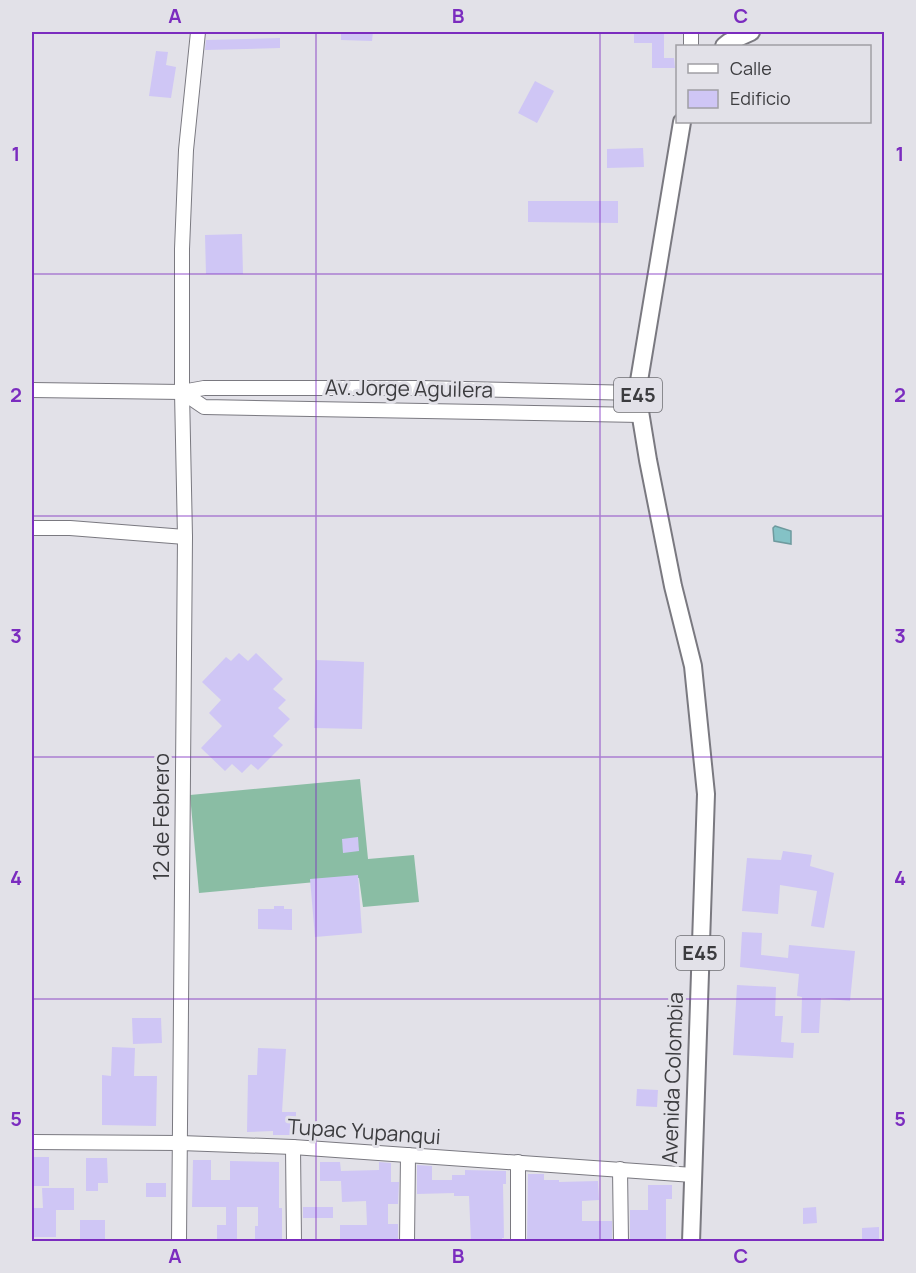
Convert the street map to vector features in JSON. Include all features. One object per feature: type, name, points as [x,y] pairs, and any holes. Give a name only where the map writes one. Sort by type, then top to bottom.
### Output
[{"type":"main road","points":[[725,45],[751,32]]},
{"type":"main road","name":"E45","points":[[640,415],[637,393],[682,123]]},
{"type":"main road","name":"Avenida Colombia","points":[[640,415],[673,586],[693,666],[706,794],[691,1242]]},
{"type":"street","name":"12 de Febrero","points":[[179,1242],[185,537],[182,249],[186,150],[198,32]]},
{"type":"street","name":"Av. Jorge Aguilera","points":[[32,390],[182,392],[204,388],[421,388],[637,393]]},
{"type":"street","name":"Av. Jorge Aguilera","points":[[182,392],[204,407],[640,415]]},
{"type":"street","points":[[32,528],[70,528],[185,537]]},
{"type":"street","name":"Tupac Yupanqui","points":[[32,1142],[180,1143],[292,1147],[693,1175]]},
{"type":"street","points":[[292,1147],[294,1242]]},
{"type":"street","points":[[407,1242],[408,1155]]},
{"type":"street","points":[[518,1162],[518,1242]]},
{"type":"street","points":[[620,1169],[621,1242]]},
{"type":"green space","points":[[360,779],[368,859],[414,855],[419,902],[363,907],[359,878],[199,893],[190,795]]},
{"type":"water","points":[[775,526],[791,531],[791,544],[774,541],[773,528]]},
{"type":"building","points":[[341,32],[373,32],[372,41],[341,40]]},
{"type":"building","points":[[634,32],[664,32],[664,58],[674,58],[675,68],[652,68],[652,43],[634,43]]},
{"type":"building","points":[[280,38],[280,48],[205,50],[206,40]]},
{"type":"building","points":[[156,51],[168,52],[166,65],[176,67],[171,98],[149,96]]},
{"type":"building","points":[[535,81],[554,91],[537,123],[518,113]]},
{"type":"building","points":[[643,148],[644,167],[607,168],[607,149]]},
{"type":"building","points":[[528,201],[618,201],[618,223],[528,222]]},
{"type":"building","points":[[242,234],[243,274],[206,274],[205,235]]},
{"type":"building","points":[[239,653],[248,661],[256,653],[283,679],[273,689],[286,700],[278,708],[290,719],[273,736],[283,745],[258,770],[251,764],[242,773],[232,764],[225,771],[201,748],[222,726],[209,713],[221,700],[202,682],[226,657],[231,661]]},
{"type":"building","points":[[316,660],[364,662],[362,729],[314,728]]},
{"type":"building","points":[[358,837],[359,851],[343,853],[342,839]]},
{"type":"building","points":[[783,851],[812,855],[810,866],[834,873],[824,928],[811,926],[817,891],[780,885],[778,914],[742,911],[747,858],[781,860]]},
{"type":"building","points":[[358,875],[362,933],[315,937],[310,879]]},
{"type":"building","points":[[274,906],[292,909],[292,930],[258,929],[258,909],[274,909]]},
{"type":"building","points":[[742,932],[762,933],[761,955],[788,958],[789,945],[855,951],[850,1001],[821,998],[819,1033],[801,1033],[802,997],[797,996],[799,974],[740,967]]},
{"type":"building","points":[[737,985],[776,987],[775,1016],[783,1016],[781,1042],[794,1043],[793,1058],[733,1055]]},
{"type":"building","points":[[132,1018],[161,1018],[162,1043],[133,1044]]},
{"type":"building","points":[[112,1047],[135,1048],[134,1076],[157,1076],[156,1126],[102,1125],[102,1075],[111,1076]]},
{"type":"building","points":[[258,1048],[286,1049],[282,1112],[296,1112],[296,1135],[273,1135],[273,1131],[247,1132],[248,1075],[257,1075]]},
{"type":"building","points":[[637,1089],[658,1090],[657,1107],[636,1106]]},
{"type":"building","points":[[32,1157],[49,1157],[49,1186],[32,1186]]},
{"type":"building","points":[[86,1158],[107,1158],[108,1183],[98,1183],[98,1191],[86,1191]]},
{"type":"building","points":[[193,1160],[211,1160],[211,1180],[230,1180],[230,1161],[279,1162],[282,1242],[255,1242],[258,1207],[237,1207],[237,1239],[217,1239],[217,1225],[226,1225],[226,1207],[192,1207]]},
{"type":"building","points":[[320,1162],[340,1162],[341,1171],[379,1170],[379,1162],[391,1163],[391,1182],[399,1182],[398,1204],[388,1204],[388,1224],[398,1224],[398,1242],[340,1242],[340,1225],[367,1225],[366,1201],[342,1202],[341,1181],[320,1181]]},
{"type":"building","points":[[417,1165],[432,1166],[432,1180],[452,1180],[452,1175],[465,1175],[465,1170],[506,1171],[506,1184],[503,1184],[504,1238],[502,1242],[471,1242],[469,1196],[454,1196],[454,1193],[417,1194]]},
{"type":"building","points":[[528,1174],[544,1174],[544,1180],[559,1180],[559,1182],[598,1181],[599,1200],[582,1201],[582,1221],[612,1221],[612,1241],[527,1241]]},
{"type":"building","points":[[146,1183],[166,1183],[166,1197],[146,1197]]},
{"type":"building","points":[[648,1185],[672,1185],[672,1199],[666,1199],[666,1242],[630,1242],[630,1210],[648,1210]]},
{"type":"building","points":[[42,1188],[74,1188],[74,1210],[56,1210],[56,1237],[32,1237],[32,1208],[43,1208]]},
{"type":"building","points":[[303,1207],[333,1207],[333,1218],[303,1218]]},
{"type":"building","points":[[816,1207],[817,1223],[803,1224],[803,1208]]},
{"type":"building","points":[[80,1220],[105,1220],[105,1242],[80,1242]]},
{"type":"building","points":[[879,1227],[879,1242],[862,1242],[862,1228]]}]
